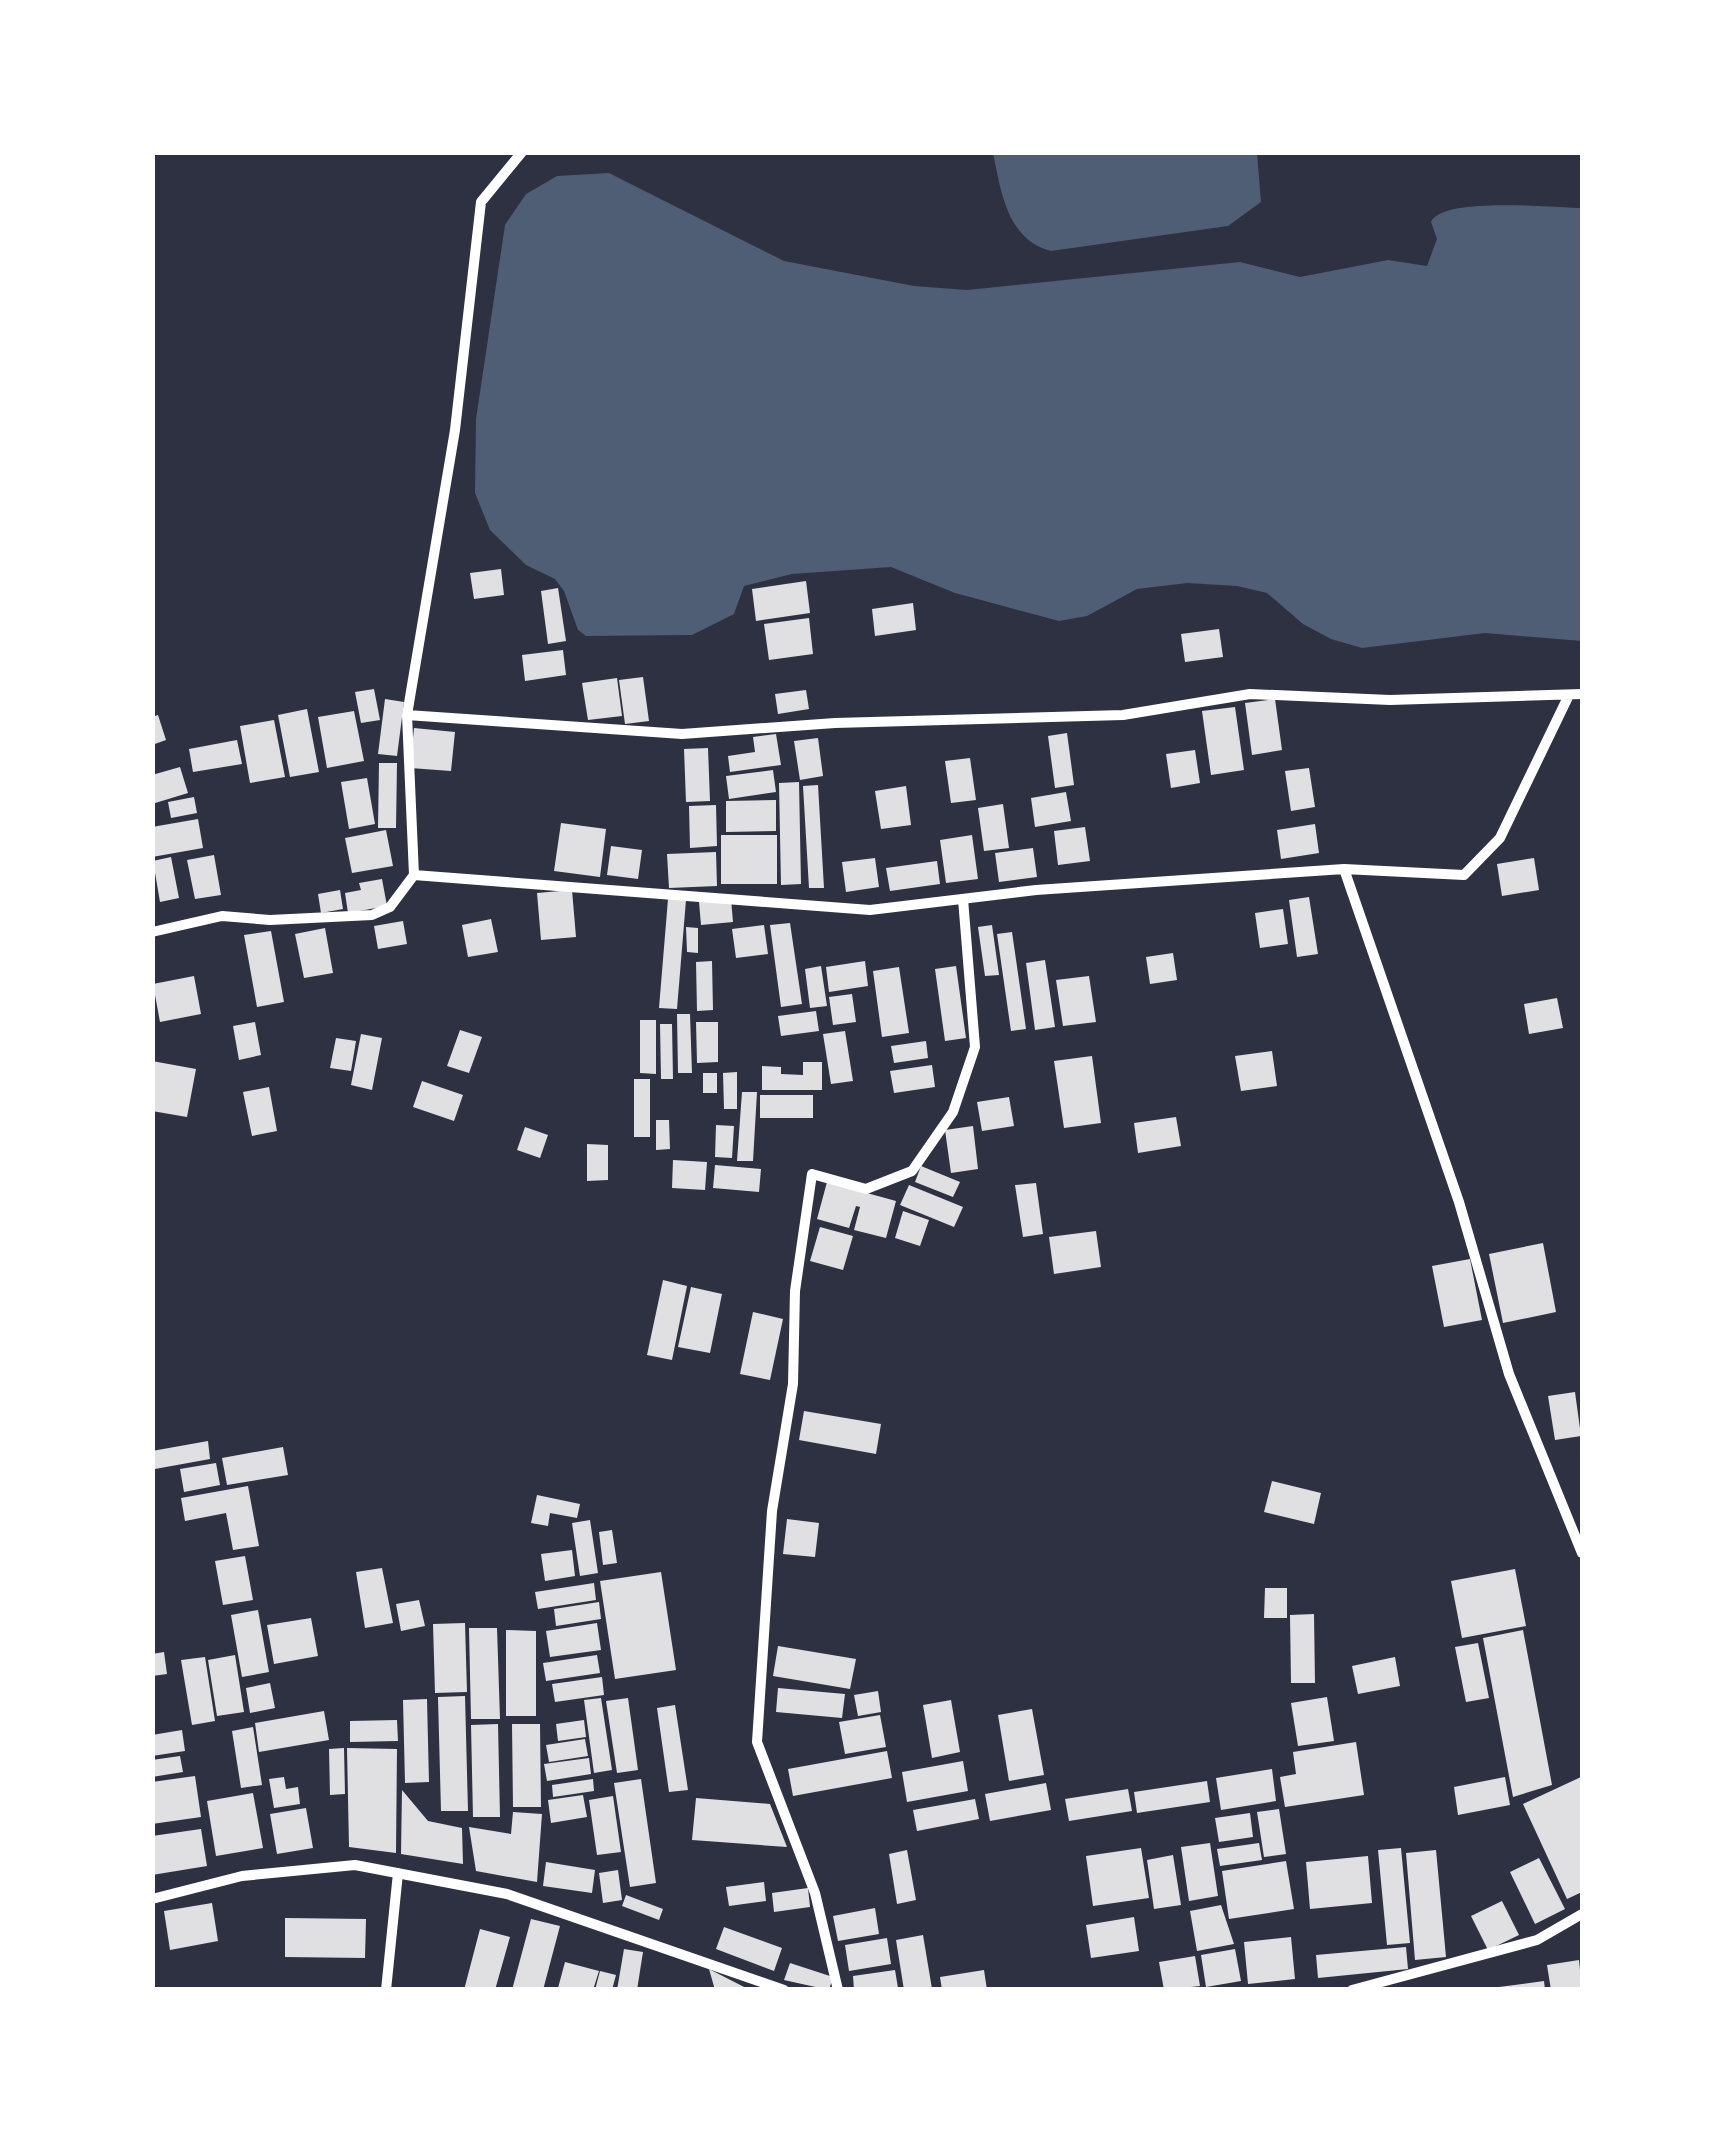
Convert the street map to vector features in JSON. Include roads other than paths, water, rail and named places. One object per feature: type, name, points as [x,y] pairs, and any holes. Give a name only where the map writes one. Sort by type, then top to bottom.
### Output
[{"type":"street","points":[[152,932],[222,916],[270,920],[372,916],[390,906],[414,875],[407,715],[454,430],[481,202],[522,152]]},
{"type":"street","points":[[407,715],[682,734],[834,723],[1123,715],[1250,694],[1390,700],[1582,694]]},
{"type":"street","points":[[414,875],[870,910],[1344,868],[1464,875],[1500,838],[1569,695]]},
{"type":"street","points":[[1344,868],[1459,1202],[1509,1374],[1582,1553]]},
{"type":"street","points":[[838,1990],[814,1893],[758,1742],[772,1511],[793,1384],[795,1291],[812,1174],[866,1190],[912,1171],[953,1112],[975,1047],[963,899]]},
{"type":"street","points":[[152,1899],[242,1876],[355,1865],[507,1894],[784,1990]]},
{"type":"street","points":[[386,1990],[398,1873]]},
{"type":"street","points":[[1352,1990],[1537,1940],[1582,1914]]},
{"type":"water","points":[[993,153],[1257,153],[1261,202],[1228,226],[1051,251],[1036,245],[1015,225],[1003,198]]},
{"type":"water","points":[[609,173],[784,261],[914,286],[967,290],[1240,262],[1300,277],[1388,260],[1427,266],[1437,239],[1431,222],[1439,214],[1476,206],[1582,208],[1582,641],[1485,633],[1362,648],[1331,639],[1303,624],[1267,593],[1237,586],[1187,583],[1137,589],[1087,616],[1059,621],[955,593],[891,567],[792,574],[744,586],[734,614],[692,635],[586,636],[578,630],[564,591],[555,579],[526,565],[490,530],[475,493],[476,419],[505,225],[526,194],[557,176]]}]
